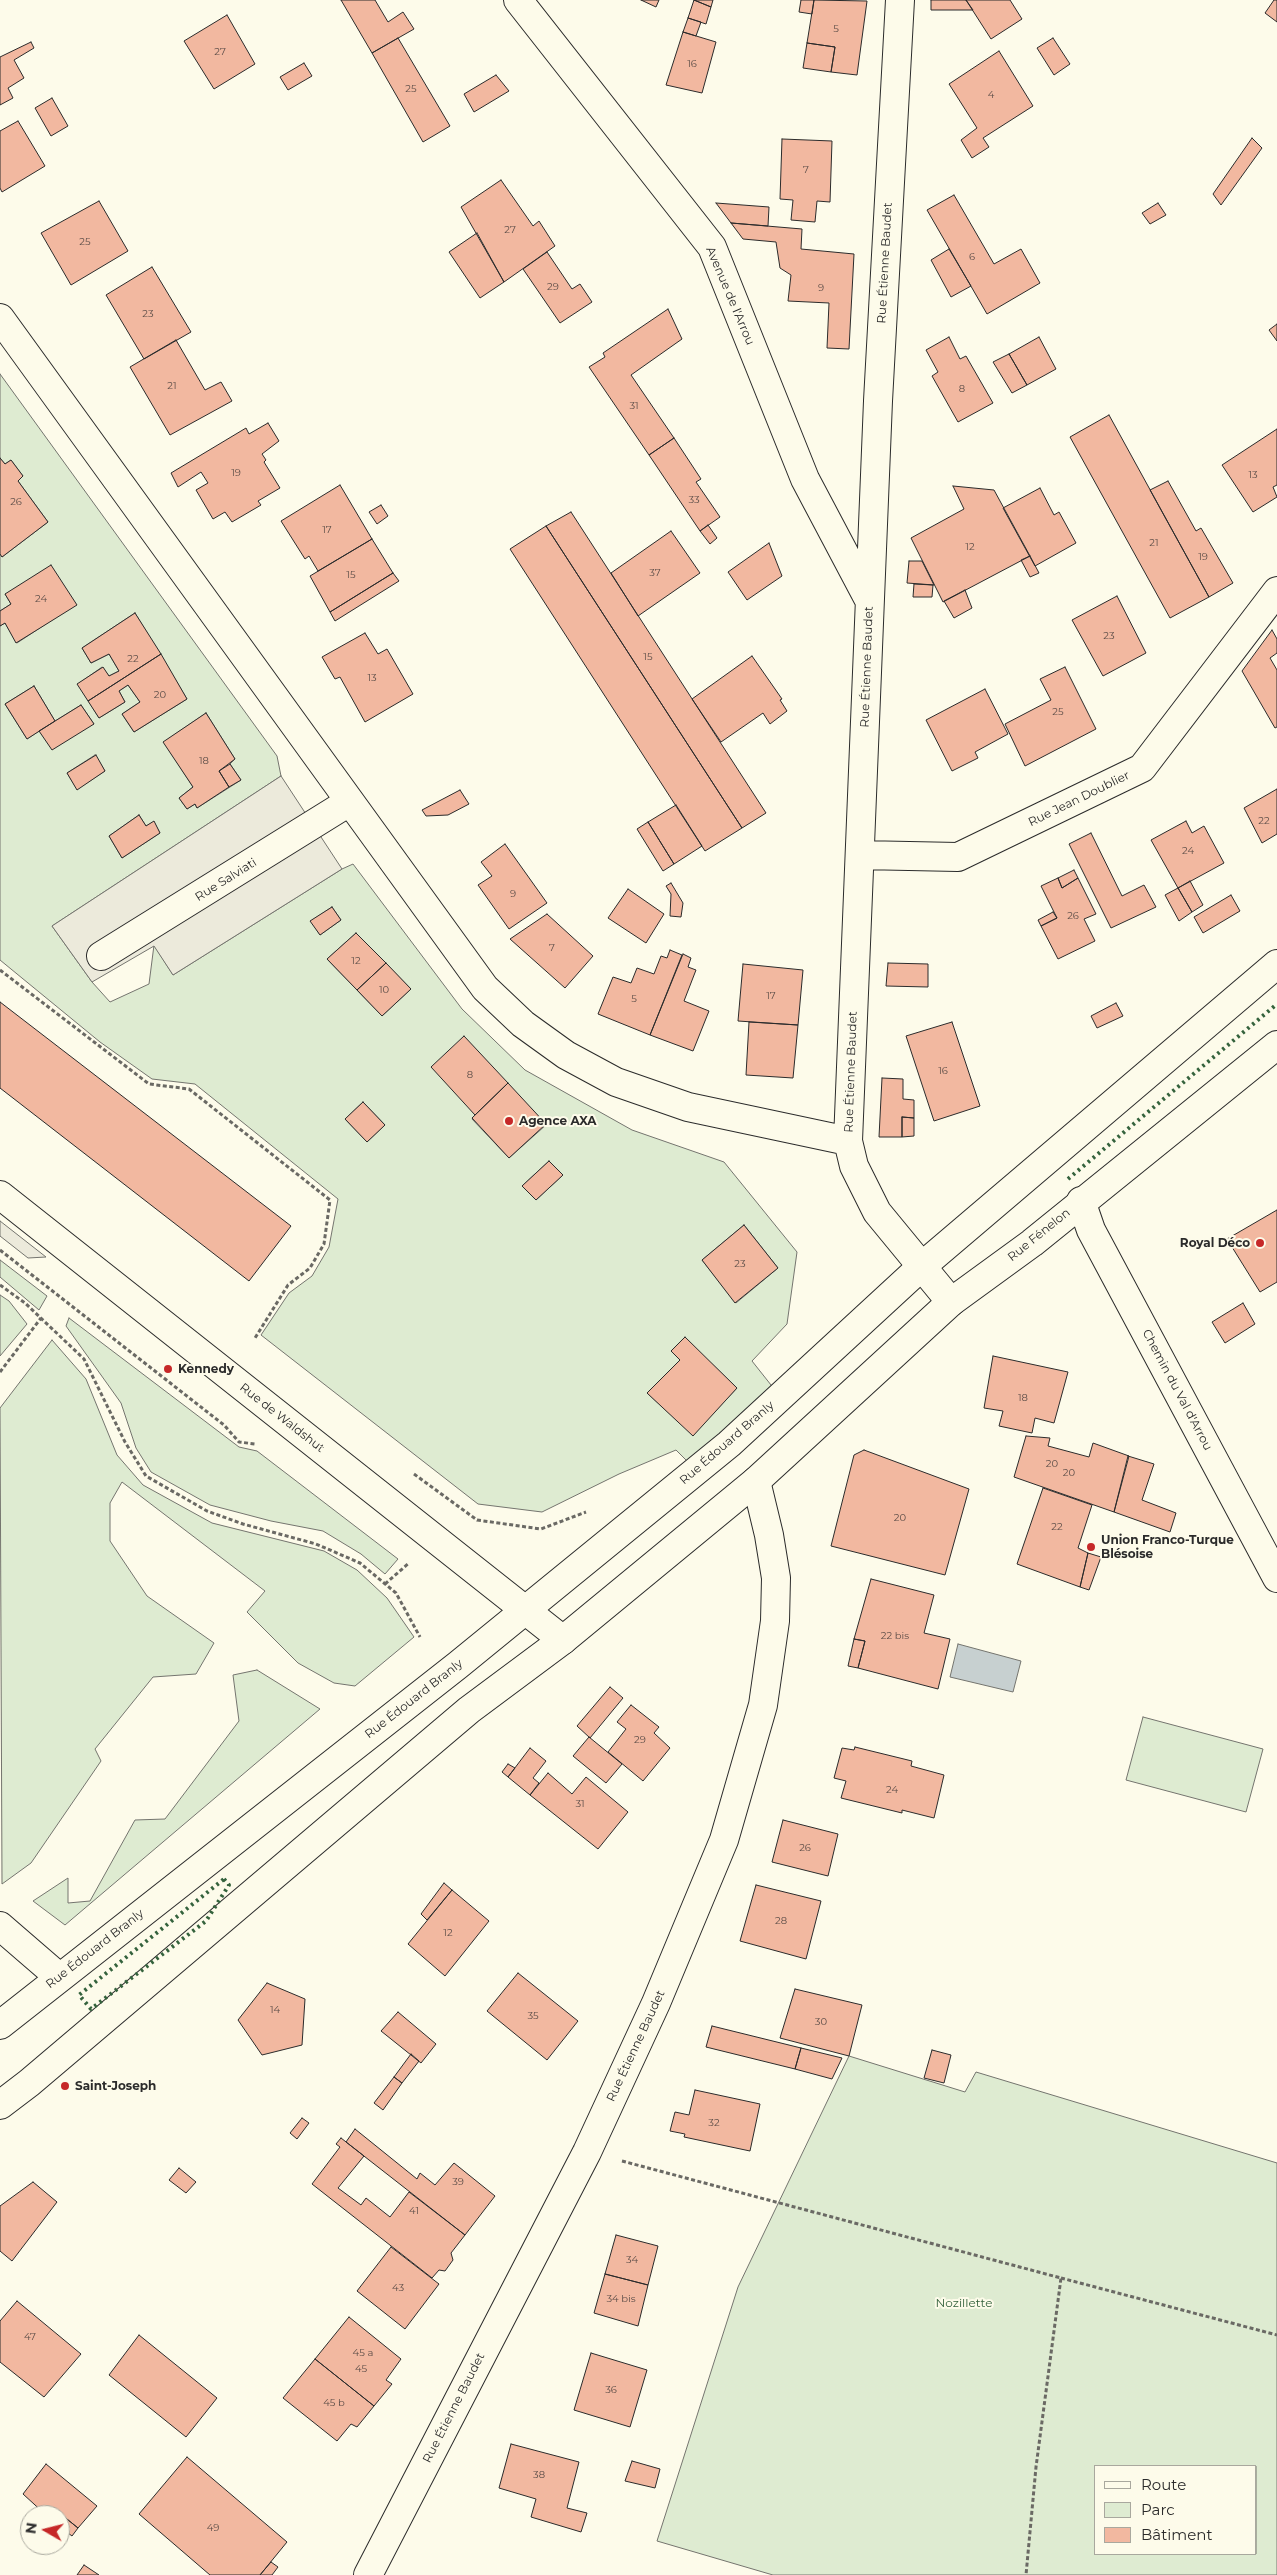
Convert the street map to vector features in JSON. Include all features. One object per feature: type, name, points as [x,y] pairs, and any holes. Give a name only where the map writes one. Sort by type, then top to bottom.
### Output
[{"type":"street","name":"Avenue de l'Arrou","points":[[518,0],[712,247],[805,479],[870,601]]},
{"type":"street","name":"Rue Étienne Baudet","points":[[900,0],[878,401],[848,1141],[854,1166],[877,1212],[952,1302]]},
{"type":"street","points":[[0,318],[485,988],[523,1024],[566,1055],[616,1082],[688,1107],[848,1141]]},
{"type":"street","name":"Rue Jean Doublier","points":[[860,855],[958,857],[1142,768],[1277,591]]},
{"type":"street","name":"Rue Salviati","points":[[102,956],[349,802]]},
{"type":"street","points":[[921,1267],[1277,964]]},
{"type":"street","name":"Rue Fénelon","points":[[756,1481],[952,1302],[1032,1242],[1277,1045]]},
{"type":"street","name":"Rue de Waldshut","points":[[0,1195],[563,1640]]},
{"type":"street","name":"Chemin du Val d'Arrou","points":[[1081,1202],[1091,1230],[1277,1578]]},
{"type":"street","name":"Rue Édouard Branly","points":[[0,2024],[458,1665],[729,1444],[921,1267]]},
{"type":"street","name":"Rue Étienne Baudet","points":[[368,2575],[587,2152],[663,1986],[720,1848],[763,1705],[775,1621],[776,1578],[770,1535],[756,1481]]},
{"type":"street","points":[[0,2104],[37,2076],[469,1710],[563,1640],[756,1481]]},
{"type":"street","points":[[0,1926],[59,1977]]},
{"type":"path","points":[[0,970],[149,1084],[189,1089],[330,1200],[324,1244],[310,1268],[288,1285],[255,1338]]},
{"type":"path","points":[[0,1250],[224,1425]]},
{"type":"path","points":[[0,1285],[25,1303],[84,1359],[125,1442],[146,1476],[207,1511],[243,1524],[316,1544],[360,1563],[396,1594],[420,1637]]},
{"type":"path","points":[[0,1372],[41,1318]]},
{"type":"path","points":[[407,1468],[477,1520],[541,1529],[588,1511]]},
{"type":"path","points":[[385,1584],[414,1558]]},
{"type":"path","points":[[587,2152],[1277,2335]]},
{"type":"path","points":[[1026,2575],[1036,2467],[1061,2278]]},
{"type":"green space","points":[[0,374],[277,756],[281,776],[52,926],[92,982],[110,1002],[149,984],[154,945],[173,975],[342,869],[353,864],[462,1009],[525,1070],[632,1130],[724,1162],[797,1252],[787,1324],[752,1361],[775,1390],[689,1463],[676,1450],[619,1474],[542,1512],[478,1504],[261,1335],[289,1293],[312,1276],[329,1247],[338,1199],[195,1084],[152,1079],[100,1042],[0,960],[0,626],[5,623],[17,643],[76,604],[5,594],[11,604],[0,611],[0,554],[2,557],[48,522],[18,481],[23,476],[11,460],[5,464],[0,458]],"holes":[[[135,613],[187,699],[134,732],[122,714],[140,702],[128,685],[119,691],[125,702],[99,718],[78,684],[102,667],[109,676],[119,671],[109,654],[91,663],[82,648]],[[34,686],[55,721],[81,705],[94,724],[39,731],[27,739],[5,704]],[[206,713],[235,759],[230,764],[241,780],[197,808],[195,804],[187,809],[179,798],[193,787],[164,742]],[[95,755],[105,771],[77,789],[67,773]],[[139,815],[146,826],[154,822],[160,833],[122,858],[109,836]],[[332,907],[341,920],[320,935],[311,921]],[[356,933],[411,989],[382,1016],[327,959]],[[464,1037],[546,1125],[509,1158],[472,1119],[475,1115]],[[363,1102],[385,1125],[367,1142],[345,1119]],[[549,1161],[563,1175],[536,1200],[522,1186]],[[744,1225],[778,1268],[736,1303],[702,1260]],[[685,1338],[737,1388],[693,1435],[647,1393],[680,1360]]]},
{"type":"green space","points":[[0,1260],[47,1296],[39,1310],[0,1277]]},
{"type":"green space","points":[[0,1295],[9,1301],[27,1324],[0,1356]]},
{"type":"green space","points":[[69,1318],[239,1447],[257,1451],[398,1559],[385,1574],[361,1554],[323,1531],[271,1521],[210,1505],[151,1472],[136,1448],[121,1403],[66,1326]]},
{"type":"green space","points":[[52,1340],[86,1379],[117,1455],[143,1485],[212,1523],[324,1551],[357,1570],[387,1598],[414,1637],[355,1686],[334,1683],[298,1663],[247,1612],[265,1591],[122,1482],[110,1503],[110,1541],[147,1596],[214,1643],[196,1674],[153,1677],[95,1749],[101,1761],[31,1863],[2,1884],[0,1408]]},
{"type":"green space","points":[[257,1670],[320,1709],[65,1925],[33,1901],[68,1878],[68,1903],[90,1901],[135,1820],[165,1819],[239,1721],[233,1675]]},
{"type":"green space","points":[[1143,1717],[1263,1749],[1246,1812],[1126,1780]]},
{"type":"green space","name":"Nozillette","points":[[849,2056],[965,2092],[976,2072],[1277,2163],[1277,2575],[773,2575],[657,2541],[738,2287]]},
{"type":"shaded area","points":[[281,776],[342,869],[173,975],[154,946],[92,982],[52,926]]},
{"type":"shaded area","points":[[0,1221],[46,1257],[28,1258],[0,1236]]},
{"type":"shaded area","points":[[958,1644],[1021,1661],[1013,1692],[950,1677]]},
{"type":"building","points":[[341,0],[375,0],[388,22],[403,12],[414,29],[372,53]]},
{"type":"building","points":[[641,0],[659,0],[656,7]]},
{"type":"building","points":[[694,0],[711,7],[706,24],[688,18]]},
{"type":"building","points":[[694,0],[713,0],[711,7]]},
{"type":"building","points":[[801,0],[814,0],[812,14],[799,12]]},
{"type":"building","points":[[814,0],[867,1],[857,75],[831,72],[835,47],[807,43]]},
{"type":"building","points":[[931,0],[966,0],[973,10],[931,10]]},
{"type":"building","points":[[966,0],[1010,0],[1022,19],[991,39]]},
{"type":"building","points":[[1274,0],[1277,0],[1277,22],[1265,13]]},
{"type":"building","points":[[227,15],[255,64],[214,89],[184,41]]},
{"type":"building","points":[[688,18],[701,22],[696,36],[683,32]]},
{"type":"building","points":[[683,32],[716,42],[702,93],[666,85]]},
{"type":"building","points":[[398,38],[450,126],[423,142],[372,53]]},
{"type":"building","points":[[1053,38],[1070,64],[1054,75],[1037,48]]},
{"type":"building","points":[[31,42],[34,48],[14,60],[24,78],[8,88],[13,98],[0,105],[0,57]]},
{"type":"building","points":[[807,43],[835,47],[831,72],[803,68]]},
{"type":"building","points":[[999,51],[1033,106],[983,138],[989,147],[972,158],[961,140],[977,128],[949,84]]},
{"type":"building","points":[[304,63],[312,76],[288,90],[280,77]]},
{"type":"building","points":[[496,75],[509,91],[474,112],[464,94]]},
{"type":"building","points":[[52,98],[68,126],[51,136],[35,108]]},
{"type":"building","points":[[18,121],[45,166],[2,192],[0,188],[0,131]]},
{"type":"building","points":[[1252,138],[1262,148],[1221,205],[1213,194]]},
{"type":"building","points":[[782,139],[832,141],[830,202],[817,201],[815,222],[791,220],[793,200],[780,199]]},
{"type":"building","points":[[501,180],[533,226],[539,221],[555,246],[504,282],[461,207]]},
{"type":"building","points":[[954,195],[994,264],[1021,249],[1040,283],[987,314],[927,210]]},
{"type":"building","points":[[99,201],[128,251],[71,285],[41,233]]},
{"type":"building","points":[[716,203],[769,207],[768,226],[731,223]]},
{"type":"building","points":[[1158,203],[1166,215],[1150,224],[1142,213]]},
{"type":"building","points":[[731,223],[802,229],[801,249],[854,254],[849,349],[827,348],[829,303],[788,301],[791,275],[780,268],[776,242],[743,239]]},
{"type":"building","points":[[477,233],[504,282],[480,298],[449,252]]},
{"type":"building","points":[[949,249],[971,286],[951,297],[931,260]]},
{"type":"building","points":[[547,252],[572,289],[580,284],[592,302],[560,323],[523,269]]},
{"type":"building","points":[[152,267],[191,332],[144,359],[106,295]]},
{"type":"building","points":[[668,309],[682,339],[631,375],[674,438],[649,455],[589,367],[605,357],[603,353]]},
{"type":"building","points":[[1277,324],[1277,341],[1269,330]]},
{"type":"building","points":[[949,337],[960,359],[966,356],[993,403],[958,422],[932,376],[938,372],[926,350]]},
{"type":"building","points":[[1039,337],[1056,369],[1027,385],[1009,354]]},
{"type":"building","points":[[176,340],[205,390],[221,382],[232,401],[170,435],[130,367]]},
{"type":"building","points":[[1009,354],[1027,385],[1012,393],[993,362]]},
{"type":"building","points":[[1109,415],[1209,597],[1170,618],[1070,437]]},
{"type":"building","points":[[268,423],[279,441],[262,454],[266,460],[264,462],[280,488],[258,501],[261,505],[232,522],[225,512],[213,519],[196,490],[208,483],[201,472],[178,487],[171,473],[246,428],[249,434]]},
{"type":"building","points":[[1277,429],[1277,485],[1273,487],[1277,497],[1253,512],[1222,465]]},
{"type":"building","points":[[674,438],[701,479],[696,482],[720,517],[700,531],[649,455]]},
{"type":"building","points":[[0,458],[5,464],[11,460],[23,476],[18,481],[48,522],[2,557],[0,554]]},
{"type":"building","points":[[1168,481],[1196,531],[1201,528],[1233,583],[1209,597],[1150,490]]},
{"type":"building","points":[[340,485],[372,539],[318,571],[309,556],[305,559],[281,521]]},
{"type":"building","points":[[953,486],[994,490],[1030,556],[943,602],[911,538],[964,509]]},
{"type":"building","points":[[1040,488],[1054,515],[1059,512],[1076,543],[1035,566],[1003,508]]},
{"type":"building","points":[[381,505],[388,516],[377,524],[369,512]]},
{"type":"building","points":[[571,512],[766,813],[742,828],[546,526]]},
{"type":"building","points":[[708,525],[717,538],[710,544],[700,531]]},
{"type":"building","points":[[546,526],[742,828],[705,851],[510,549]]},
{"type":"building","points":[[671,531],[700,573],[638,616],[611,573]]},
{"type":"building","points":[[372,539],[393,573],[330,612],[310,576]]},
{"type":"building","points":[[769,543],[782,576],[747,600],[728,572]]},
{"type":"building","points":[[1030,556],[1039,573],[1030,577],[1021,560]]},
{"type":"building","points":[[909,561],[922,561],[934,585],[907,583]]},
{"type":"building","points":[[51,565],[77,605],[16,643],[5,623],[0,626],[0,611],[11,604],[5,594]]},
{"type":"building","points":[[393,573],[399,581],[335,621],[330,612]]},
{"type":"building","points":[[914,584],[933,585],[932,597],[913,597]]},
{"type":"building","points":[[965,590],[972,608],[954,618],[944,601]]},
{"type":"building","points":[[1117,596],[1146,653],[1103,676],[1072,620]]},
{"type":"building","points":[[135,613],[161,654],[88,701],[77,684],[103,667],[109,676],[119,671],[109,654],[91,663],[82,648]]},
{"type":"building","points":[[1272,630],[1277,639],[1277,653],[1270,658],[1277,670],[1277,727],[1275,728],[1242,671]]},
{"type":"building","points":[[365,633],[378,654],[387,649],[413,694],[365,722],[340,677],[335,679],[322,657]]},
{"type":"building","points":[[161,654],[187,699],[134,732],[122,714],[140,702],[128,685],[119,691],[125,702],[99,718],[88,701]]},
{"type":"building","points":[[752,656],[782,699],[780,700],[787,711],[770,724],[763,713],[721,742],[692,699]]},
{"type":"building","points":[[1065,667],[1096,729],[1025,766],[1005,724],[1051,700],[1040,679]]},
{"type":"building","points":[[34,686],[55,721],[27,739],[5,704]]},
{"type":"building","points":[[985,689],[1008,734],[975,752],[978,758],[952,771],[926,720]]},
{"type":"building","points":[[81,705],[94,724],[52,750],[39,731]]},
{"type":"building","points":[[206,713],[235,759],[219,771],[229,787],[197,808],[195,804],[187,809],[179,798],[193,787],[163,742]]},
{"type":"building","points":[[96,755],[105,771],[77,790],[67,773]]},
{"type":"building","points":[[230,764],[241,780],[229,787],[219,771]]},
{"type":"building","points":[[1277,789],[1277,834],[1262,843],[1244,808]]},
{"type":"building","points":[[460,790],[469,804],[448,815],[426,816],[422,810]]},
{"type":"building","points":[[676,805],[702,846],[674,864],[648,822]]},
{"type":"building","points":[[139,815],[146,826],[154,821],[160,833],[122,858],[109,836]]},
{"type":"building","points":[[1186,821],[1192,833],[1204,826],[1224,863],[1178,888],[1151,840]]},
{"type":"building","points":[[648,822],[674,864],[663,871],[637,829]]},
{"type":"building","points":[[1091,833],[1122,896],[1144,885],[1156,907],[1111,928],[1069,844]]},
{"type":"building","points":[[505,844],[547,903],[509,929],[478,885],[492,876],[481,862]]},
{"type":"building","points":[[1074,870],[1078,878],[1062,888],[1058,878]]},
{"type":"building","points":[[1058,878],[1062,888],[1078,878],[1096,914],[1084,919],[1095,941],[1058,959],[1041,926],[1057,918],[1041,886]]},
{"type":"building","points":[[1190,881],[1203,905],[1192,912],[1178,888]]},
{"type":"building","points":[[671,883],[683,903],[681,917],[670,916],[671,894],[666,886]]},
{"type":"building","points":[[1178,888],[1192,912],[1179,921],[1165,895]]},
{"type":"building","points":[[628,889],[664,914],[646,943],[608,918]]},
{"type":"building","points":[[1231,895],[1240,911],[1203,933],[1194,917]]},
{"type":"building","points":[[332,907],[341,920],[320,935],[310,921]]},
{"type":"building","points":[[1053,912],[1057,918],[1041,926],[1038,920]]},
{"type":"building","points":[[547,914],[593,956],[565,988],[510,939]]},
{"type":"building","points":[[356,933],[386,963],[357,990],[327,959]]},
{"type":"building","points":[[670,950],[682,955],[650,1035],[598,1014],[613,977],[631,983],[637,968],[654,974],[661,956],[667,958]]},
{"type":"building","points":[[683,954],[691,958],[688,967],[696,970],[684,1001],[709,1011],[693,1051],[650,1035]]},
{"type":"building","points":[[386,963],[411,989],[382,1016],[357,990]]},
{"type":"building","points":[[888,963],[928,964],[928,987],[886,986]]},
{"type":"building","points":[[743,964],[803,970],[798,1025],[738,1021]]},
{"type":"building","points":[[0,1002],[291,1226],[249,1281],[0,1088]]},
{"type":"building","points":[[1116,1003],[1123,1016],[1097,1028],[1091,1016]]},
{"type":"building","points":[[749,1022],[798,1025],[793,1078],[746,1075]]},
{"type":"building","points":[[952,1022],[980,1106],[934,1121],[906,1036]]},
{"type":"building","points":[[464,1036],[508,1083],[475,1115],[431,1067]]},
{"type":"building","points":[[882,1078],[903,1079],[903,1099],[914,1100],[914,1118],[902,1117],[902,1137],[879,1137]]},
{"type":"building","name":"Agence AXA","points":[[508,1083],[546,1124],[509,1158],[472,1118]]},
{"type":"building","points":[[363,1102],[385,1125],[367,1142],[345,1119]]},
{"type":"building","points":[[902,1117],[914,1118],[914,1136],[902,1137]]},
{"type":"building","points":[[549,1161],[563,1175],[536,1200],[522,1186]]},
{"type":"building","points":[[1277,1210],[1277,1282],[1260,1292],[1227,1239]]},
{"type":"building","points":[[744,1225],[778,1268],[735,1303],[702,1260]]},
{"type":"building","points":[[1243,1303],[1255,1324],[1225,1343],[1212,1322]]},
{"type":"building","points":[[685,1337],[737,1388],[693,1436],[647,1393],[680,1360],[671,1351]]},
{"type":"building","points":[[993,1356],[1068,1372],[1054,1423],[1035,1418],[1032,1433],[999,1426],[1003,1411],[984,1408]]},
{"type":"building","points":[[1026,1436],[1050,1438],[1048,1446],[1089,1457],[1093,1443],[1129,1456],[1114,1512],[1014,1477]]},
{"type":"building","points":[[864,1450],[969,1489],[945,1575],[831,1546],[854,1455]]},
{"type":"building","points":[[1128,1456],[1154,1464],[1142,1500],[1176,1513],[1170,1532],[1114,1512]]},
{"type":"building","points":[[1043,1488],[1092,1505],[1078,1548],[1088,1553],[1080,1587],[1017,1564]]},
{"type":"building","points":[[1088,1553],[1101,1557],[1089,1590],[1080,1587]]},
{"type":"building","points":[[871,1579],[934,1595],[924,1633],[950,1639],[938,1689],[858,1668],[865,1641],[854,1639]]},
{"type":"building","points":[[854,1639],[865,1641],[858,1668],[848,1666]]},
{"type":"building","points":[[610,1687],[623,1698],[590,1738],[577,1726]]},
{"type":"building","points":[[631,1705],[659,1727],[654,1733],[670,1748],[643,1781],[608,1752],[626,1729],[617,1722]]},
{"type":"building","points":[[589,1737],[622,1764],[606,1783],[573,1756]]},
{"type":"building","points":[[855,1747],[912,1761],[911,1766],[944,1775],[934,1818],[902,1810],[902,1813],[841,1798],[846,1781],[834,1778],[842,1748],[854,1750]]},
{"type":"building","points":[[530,1748],[546,1761],[533,1778],[539,1783],[530,1795],[508,1777]]},
{"type":"building","points":[[508,1764],[515,1768],[508,1777],[502,1772]]},
{"type":"building","points":[[548,1773],[572,1794],[586,1777],[628,1812],[598,1849],[530,1795]]},
{"type":"building","points":[[783,1820],[838,1834],[828,1876],[772,1862]]},
{"type":"building","points":[[444,1883],[452,1890],[427,1920],[421,1914]]},
{"type":"building","points":[[756,1885],[821,1901],[806,1959],[740,1941]]},
{"type":"building","points":[[452,1890],[489,1921],[445,1976],[408,1944]]},
{"type":"building","points":[[518,1973],[578,2021],[547,2060],[487,2011]]},
{"type":"building","points":[[267,1983],[305,1999],[302,2045],[262,2055],[238,2020]]},
{"type":"building","points":[[795,1989],[862,2005],[849,2056],[780,2038]]},
{"type":"building","points":[[398,2012],[436,2044],[421,2063],[381,2031]]},
{"type":"building","points":[[712,2026],[801,2048],[795,2069],[706,2047]]},
{"type":"building","points":[[801,2048],[842,2058],[832,2079],[795,2069]]},
{"type":"building","points":[[932,2050],[951,2055],[944,2083],[924,2078]]},
{"type":"building","points":[[411,2054],[419,2061],[402,2083],[394,2077]]},
{"type":"building","points":[[394,2077],[402,2083],[383,2110],[374,2103]]},
{"type":"building","points":[[695,2090],[760,2104],[750,2151],[684,2137],[685,2134],[670,2131],[675,2112],[689,2115]]},
{"type":"building","points":[[302,2118],[309,2123],[297,2139],[290,2133]]},
{"type":"building","points":[[355,2129],[417,2179],[420,2173],[435,2185],[454,2163],[495,2196],[465,2235],[346,2142]]},
{"type":"building","points":[[341,2138],[364,2156],[338,2188],[361,2205],[366,2198],[390,2217],[409,2192],[465,2235],[451,2253],[453,2260],[445,2271],[439,2270],[432,2278],[312,2184],[340,2147],[336,2144]]},
{"type":"building","points":[[179,2168],[196,2182],[186,2193],[169,2180]]},
{"type":"building","points":[[33,2182],[57,2202],[12,2261],[0,2251],[0,2206]]},
{"type":"building","points":[[616,2235],[658,2246],[648,2285],[605,2274]]},
{"type":"building","points":[[391,2247],[439,2284],[405,2329],[357,2291]]},
{"type":"building","points":[[605,2274],[648,2285],[638,2326],[594,2313]]},
{"type":"building","points":[[17,2301],[81,2354],[44,2397],[0,2362],[0,2321]]},
{"type":"building","points":[[349,2317],[401,2359],[386,2380],[392,2384],[374,2406],[315,2359]]},
{"type":"building","points":[[139,2335],[217,2398],[186,2437],[109,2375]]},
{"type":"building","points":[[591,2353],[647,2370],[630,2427],[574,2410]]},
{"type":"building","points":[[315,2359],[374,2406],[357,2427],[351,2424],[337,2441],[283,2398]]},
{"type":"building","points":[[511,2444],[579,2462],[567,2508],[587,2513],[581,2532],[531,2517],[536,2499],[499,2488]]},
{"type":"building","points":[[187,2457],[287,2542],[260,2575],[210,2575],[139,2514]]},
{"type":"building","points":[[632,2461],[660,2469],[655,2488],[625,2481]]},
{"type":"building","points":[[46,2464],[97,2506],[78,2528],[70,2522],[70,2505],[35,2505],[23,2494]]},
{"type":"building","points":[[70,2522],[78,2528],[72,2536],[70,2534]]},
{"type":"building","points":[[271,2562],[278,2567],[272,2575],[260,2575]]},
{"type":"building","points":[[84,2565],[99,2575],[77,2575]]},
{"type":"hedge","points":[[1068,1179],[1277,1004]]},
{"type":"hedge","points":[[224,1879],[229,1885],[206,1921],[91,2009],[79,1995],[224,1879]]},
{"type":"place","name":"Agence AXA","points":[[509,1121]]},
{"type":"place","name":"Royal Déco","points":[[1260,1243]]},
{"type":"place","name":"Kennedy","points":[[168,1369]]},
{"type":"place","name":"Union Franco-Turque Blésoise","points":[[1091,1547]]},
{"type":"place","name":"Saint-Joseph","points":[[65,2086]]}]
